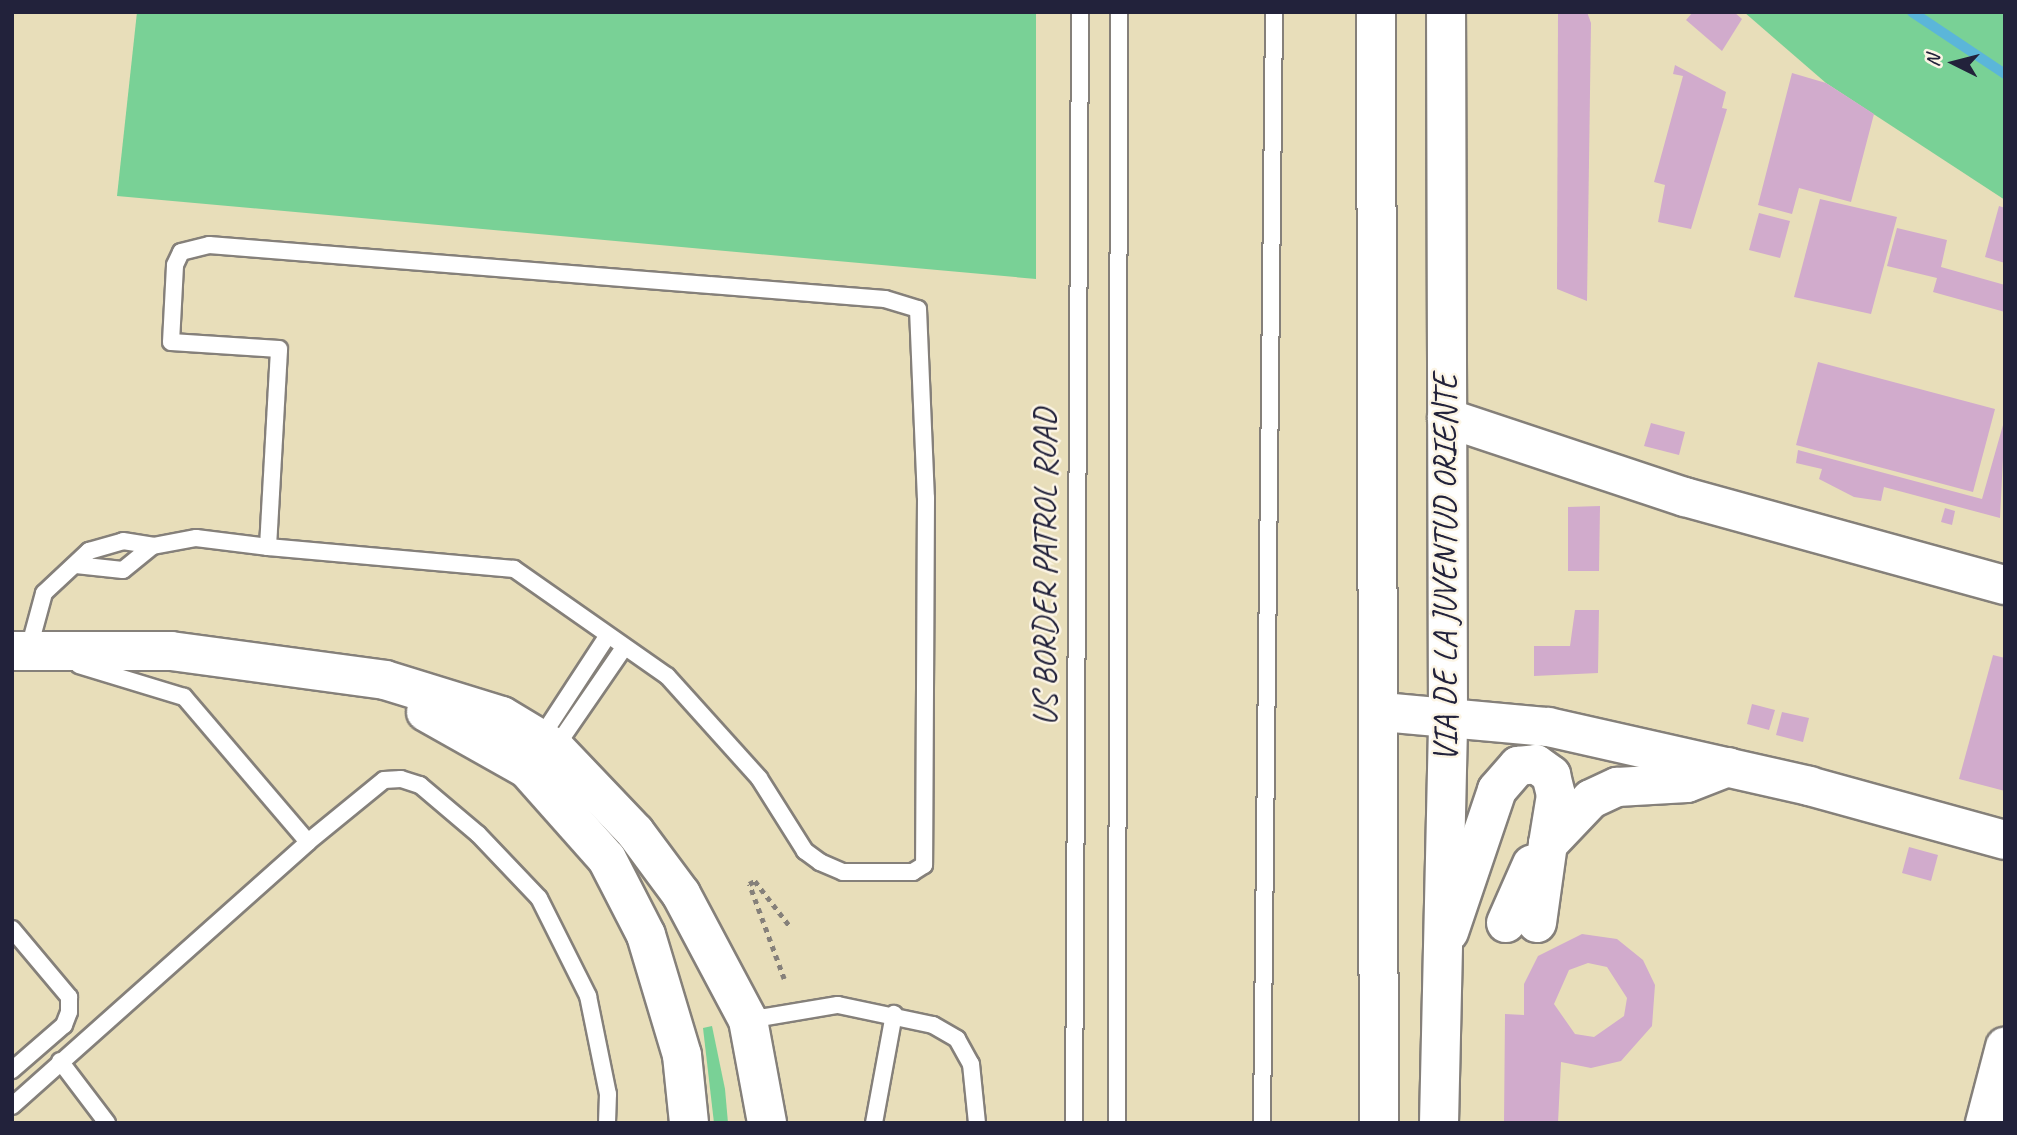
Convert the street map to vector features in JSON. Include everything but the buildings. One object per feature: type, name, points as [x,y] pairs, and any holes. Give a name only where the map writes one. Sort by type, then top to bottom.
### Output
[{"type":"main road","name":"VIA DE LA JUVENTUD ORIENTE","points":[[1376,12],[1382,712],[1379,1123]]},
{"type":"main road","name":"VIA DE LA JUVENTUD ORIENTE","points":[[1439,1123],[1440,953],[1448,717],[1446,12]]},
{"type":"main road","points":[[1447,418],[1685,497],[2005,585]]},
{"type":"main road","points":[[20,652],[171,651],[323,670],[448,697],[547,743],[635,832],[681,894],[748,1020],[767,1123]]},
{"type":"main road","points":[[323,670],[479,737],[527,769],[607,859],[646,935],[682,1055],[689,1123]]},
{"type":"main road","points":[[1382,712],[1548,727],[1728,767],[2005,840]]},
{"type":"main road","points":[[1440,953],[1474,872],[1497,790],[1518,766],[1536,764],[1551,775],[1556,794],[1548,844],[1521,923],[1522,883],[1548,844],[1605,790],[1688,783],[1728,767]]},
{"type":"main road","points":[[1985,1123],[2005,1047]]},
{"type":"lane","name":"US BORDER PATROL ROAD","points":[[1074,1123],[1080,12]]},
{"type":"lane","points":[[1117,1123],[1119,12]]},
{"type":"lane","points":[[1262,1123],[1274,12]]},
{"type":"lane","points":[[268,547],[279,349],[171,342],[175,265],[181,252],[191,247],[885,299],[918,309],[926,498],[924,864],[913,872],[843,872],[820,862],[805,851],[759,778],[667,676],[606,638],[514,569],[268,547],[196,538],[153,546],[103,544],[44,593],[20,652],[184,697],[308,842]]},
{"type":"lane","points":[[76,565],[123,570],[153,546]]},
{"type":"lane","points":[[547,743],[606,638]]},
{"type":"lane","points":[[547,743],[622,649]]},
{"type":"lane","points":[[12,1106],[308,842],[384,780],[421,785],[539,898],[588,996],[608,1094],[607,1123]]},
{"type":"lane","points":[[12,929],[69,997],[69,1012],[64,1025],[12,1070]]},
{"type":"lane","points":[[748,1020],[838,1005],[894,1014],[957,1039],[971,1064],[977,1123]]},
{"type":"lane","points":[[874,1123],[894,1014]]},
{"type":"lane","points":[[60,1061],[107,1123]]},
{"type":"path","points":[[784,979],[749,884],[755,881],[789,925]]},
{"type":"green space","points":[[137,12],[1036,12],[1036,279],[117,196]]},
{"type":"green space","points":[[1744,12],[2005,12],[2005,200],[1826,83]]},
{"type":"green space","points":[[712,1026],[725,1089],[728,1123],[714,1123],[703,1028]]},
{"type":"waterway","points":[[1912,12],[2005,74]]}]
